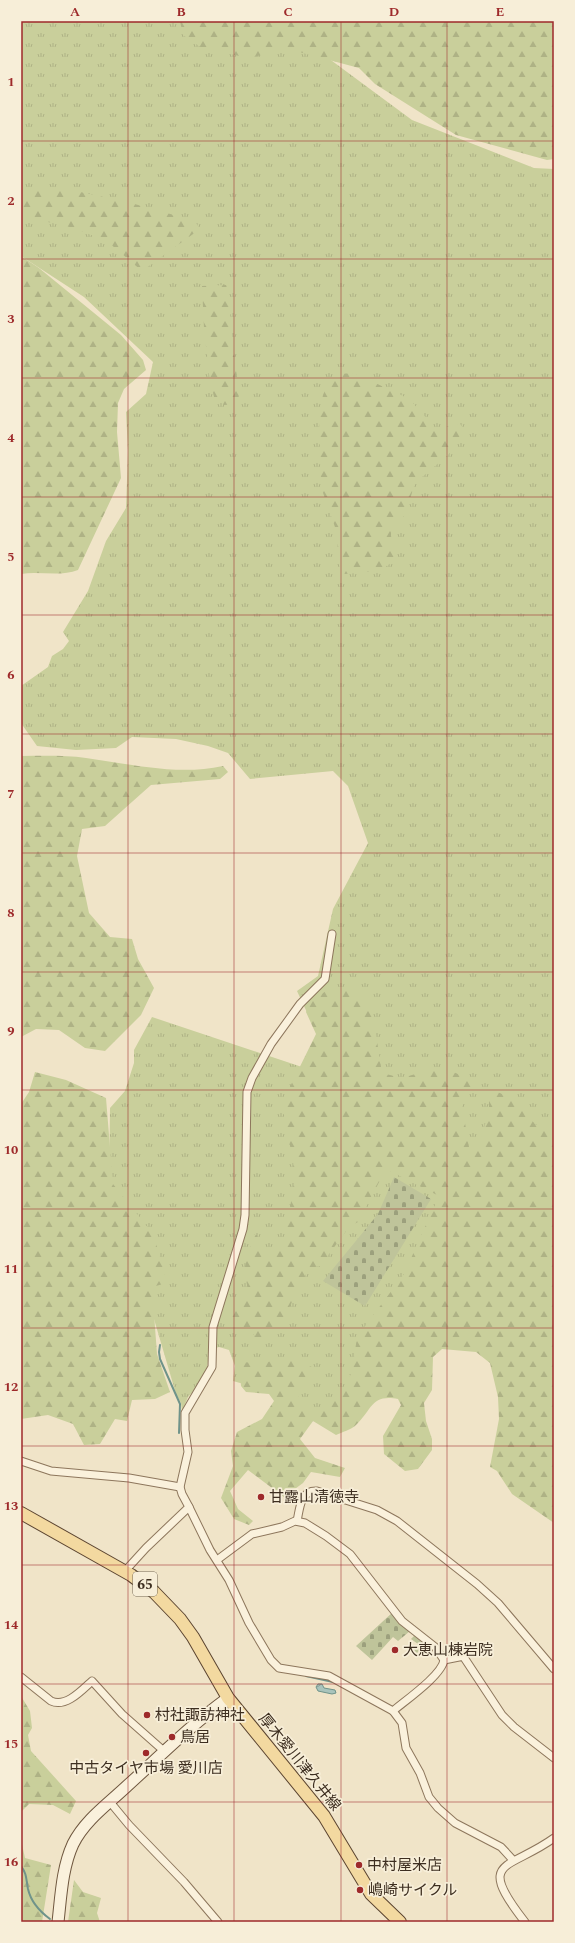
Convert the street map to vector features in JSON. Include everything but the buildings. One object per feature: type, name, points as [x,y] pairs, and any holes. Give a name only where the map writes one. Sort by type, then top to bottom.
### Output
[{"type":"main road","name":"厚木愛川津久井線","points":[[21,1513],[125,1571],[147,1586],[176,1615],[193,1637],[228,1698],[324,1816],[371,1894],[400,1922]]},
{"type":"street","points":[[332,934],[325,979],[300,1004],[271,1044],[252,1078],[247,1092],[245,1216],[243,1229],[212,1327],[212,1367],[185,1413],[185,1430],[188,1452],[180,1487],[182,1494],[229,1580],[262,1647],[278,1668],[329,1676],[394,1712],[402,1723],[406,1748],[420,1773],[429,1797],[438,1808],[455,1823],[501,1847],[513,1860]]},
{"type":"street","points":[[21,1461],[51,1471],[128,1478],[180,1487]]},
{"type":"street","points":[[298,1521],[302,1500],[306,1493],[311,1491],[317,1491],[387,1514],[477,1584],[498,1603],[554,1669]]},
{"type":"street","points":[[125,1571],[152,1542],[190,1507]]},
{"type":"street","points":[[217,1560],[252,1534],[298,1521],[305,1524],[326,1536],[350,1554],[371,1578],[402,1621],[435,1647],[444,1660]]},
{"type":"street","points":[[444,1660],[464,1656],[502,1715],[514,1727],[554,1758]]},
{"type":"street","points":[[394,1712],[436,1676],[441,1669],[444,1660]]},
{"type":"street","points":[[21,1677],[52,1701],[58,1703],[70,1699],[92,1681],[122,1714],[165,1752]]},
{"type":"street","points":[[58,1922],[63,1877],[71,1848],[88,1822],[207,1714],[228,1698]]},
{"type":"street","points":[[110,1802],[129,1825],[184,1882],[218,1922]]},
{"type":"street","points":[[525,1922],[500,1883],[499,1879],[502,1870],[513,1860],[554,1838]]},
{"type":"green space","points":[[21,21],[278,21],[412,120],[534,168],[554,169],[554,1279],[320,1418],[261,1389],[233,1381],[235,1366],[229,1350],[219,1347],[209,1350],[207,1371],[198,1386],[188,1397],[182,1411],[181,1403],[176,1394],[122,1210],[109,1186],[110,1108],[125,1091],[134,1063],[134,1050],[152,1017],[338,1079],[297,991],[318,976],[333,909],[368,843],[348,786],[333,771],[250,779],[228,753],[208,746],[176,739],[132,737],[116,748],[76,750],[37,746],[21,723],[21,686],[48,667],[52,656],[63,649],[69,641],[63,632],[88,591],[106,541],[126,508],[128,451],[126,412],[146,394],[153,362],[84,297],[21,256]]},
{"type":"green space","points":[[180,21],[554,21],[554,159],[547,160],[456,135],[375,84],[359,68],[288,49],[249,58],[202,48],[183,35]]},
{"type":"green space","points":[[21,187],[62,188],[131,203],[181,217],[196,223],[200,229],[142,271],[108,242],[74,228],[48,222],[21,220]]},
{"type":"green space","points":[[21,256],[39,268],[121,335],[143,360],[146,370],[124,389],[118,403],[117,432],[121,478],[78,570],[57,574],[21,574]]},
{"type":"green space","points":[[226,285],[229,294],[239,395],[237,404],[224,405],[214,397],[209,374],[204,328],[202,286]]},
{"type":"green space","points":[[354,373],[403,396],[412,402],[436,429],[457,424],[460,424],[463,428],[462,433],[448,455],[415,483],[405,515],[391,530],[395,551],[394,561],[379,571],[345,574],[340,571],[336,530],[321,487],[319,418],[323,395],[327,386],[338,374]]},
{"type":"green space","points":[[21,756],[78,757],[154,768],[189,770],[223,766],[228,772],[220,779],[151,785],[105,826],[82,829],[77,856],[89,913],[110,937],[132,939],[138,959],[154,988],[141,1015],[105,1051],[85,1048],[59,1030],[36,1029],[21,1037]]},
{"type":"green space","points":[[327,990],[359,993],[368,1002],[372,1009],[382,1073],[402,1078],[432,1069],[444,1068],[465,1077],[471,1086],[462,1105],[469,1147],[478,1151],[489,1110],[489,1100],[495,1091],[514,1099],[535,1124],[554,1137],[554,1523],[512,1494],[497,1471],[490,1467],[499,1419],[498,1397],[490,1363],[476,1352],[442,1349],[433,1357],[432,1390],[424,1403],[426,1421],[432,1439],[432,1450],[418,1469],[405,1471],[384,1454],[383,1436],[401,1405],[398,1399],[382,1399],[373,1404],[356,1425],[349,1430],[336,1435],[313,1421],[300,1439],[315,1458],[345,1468],[340,1477],[311,1472],[303,1483],[284,1497],[248,1470],[230,1491],[238,1509],[253,1521],[249,1525],[234,1519],[221,1498],[233,1466],[231,1451],[237,1432],[262,1419],[274,1401],[269,1394],[246,1392],[241,1386],[239,1362],[265,1363],[281,1357],[315,1368],[318,1374],[304,1382],[296,1403],[318,1414],[341,1393],[352,1372],[357,1337],[404,1274],[439,1196],[386,1169],[358,1222],[350,1226],[320,1266],[309,1268],[275,1336],[256,1341],[253,1332],[228,1323],[227,1316],[248,1289],[244,1271],[253,1234],[257,1235],[262,1258],[273,1259],[276,1239],[285,1239],[294,1183],[293,1154],[284,1128],[284,1099],[316,1034],[306,1012],[310,1003]]},
{"type":"green space","points":[[35,1072],[66,1080],[106,1098],[113,1184],[153,1234],[165,1273],[163,1284],[152,1287],[157,1354],[170,1392],[155,1399],[132,1400],[127,1421],[115,1419],[100,1444],[84,1445],[73,1424],[48,1415],[21,1419],[21,1104],[29,1092]]},
{"type":"green space","points":[[394,1177],[431,1199],[365,1306],[323,1281],[378,1214]]},
{"type":"green space","points":[[393,1612],[410,1631],[398,1641],[393,1637],[372,1660],[356,1646]]},
{"type":"green space","points":[[415,1635],[425,1643],[417,1653],[413,1650],[418,1644],[411,1639]]},
{"type":"green space","points":[[21,1696],[30,1711],[32,1728],[28,1735],[31,1751],[76,1801],[70,1814],[53,1805],[29,1804],[21,1812]]},
{"type":"green space","points":[[21,1840],[25,1858],[51,1865],[42,1922],[21,1922]]},
{"type":"green space","points":[[74,1880],[83,1892],[101,1898],[97,1913],[100,1922],[68,1922]]},
{"type":"water","points":[[318,1684],[322,1684],[324,1688],[335,1690],[336,1693],[332,1694],[318,1691],[316,1687]]},
{"type":"waterway","points":[[160,1345],[160,1359],[180,1404],[179,1433]]},
{"type":"waterway","points":[[306,1676],[333,1682]]},
{"type":"waterway","points":[[21,1866],[25,1874],[28,1889],[33,1902],[42,1913],[50,1919]]},
{"type":"place","name":"甘露山清徳寺","points":[[261,1497]]},
{"type":"place","name":"大恵山棟岩院","points":[[395,1650]]},
{"type":"place","name":"村社諏訪神社","points":[[147,1715]]},
{"type":"place","name":"鳥居","points":[[172,1737]]},
{"type":"place","name":"中古タイヤ市場 愛川店","points":[[146,1753]]},
{"type":"place","name":"中村屋米店","points":[[359,1865]]},
{"type":"place","name":"嶋崎サイクル","points":[[360,1890]]}]
